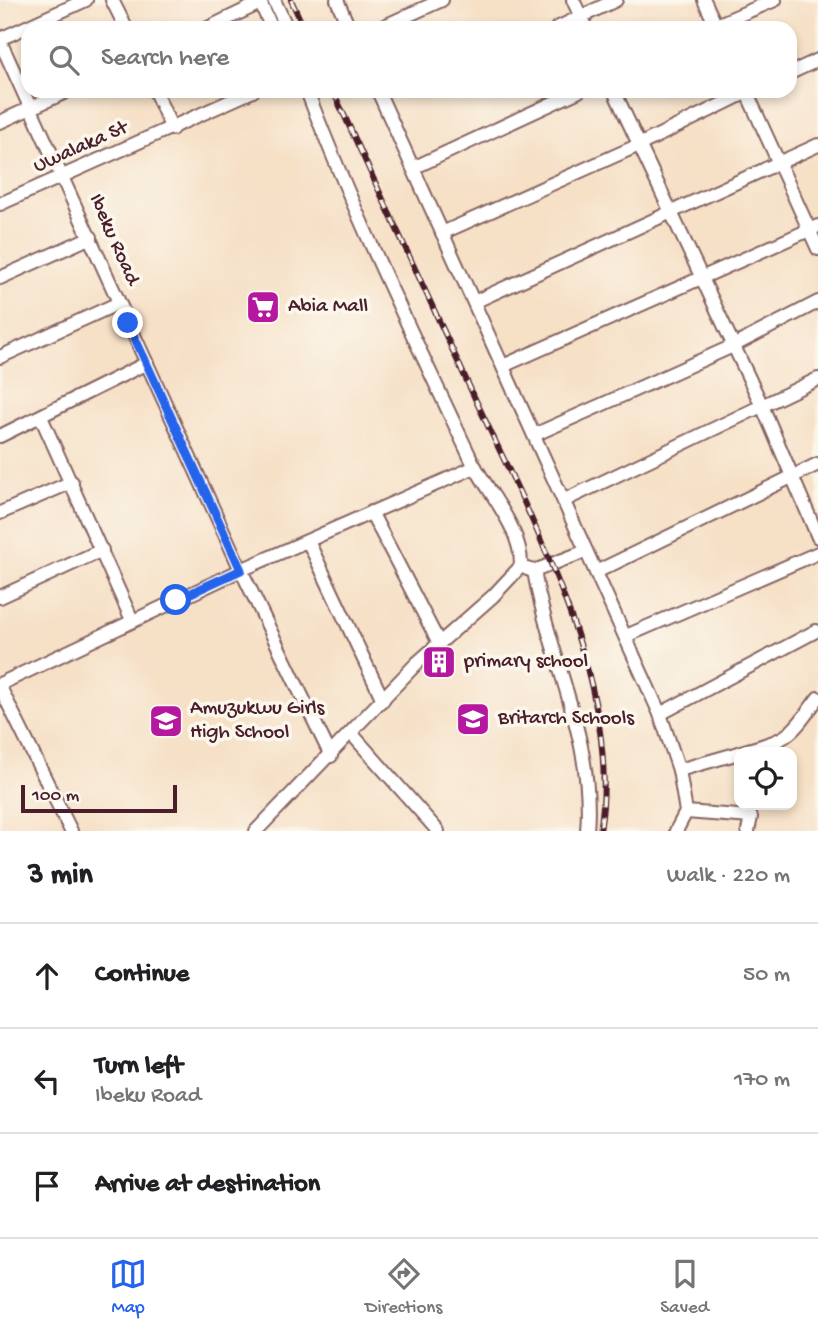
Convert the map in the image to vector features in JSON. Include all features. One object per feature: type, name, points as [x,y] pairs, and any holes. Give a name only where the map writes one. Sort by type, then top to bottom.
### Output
[{"type":"street","points":[[41,21],[86,0]]},
{"type":"street","points":[[112,0],[122,21]]},
{"type":"street","points":[[274,0],[284,21]]},
{"type":"street","points":[[337,0],[346,21]]},
{"type":"street","points":[[396,21],[442,0]]},
{"type":"street","points":[[573,0],[584,21]]},
{"type":"street","points":[[585,21],[616,0]]},
{"type":"street","points":[[704,0],[712,21]]},
{"type":"street","points":[[728,21],[775,0]]},
{"type":"street","points":[[221,21],[260,1],[269,21]]},
{"type":"street","points":[[0,40],[21,30]]},
{"type":"street","name":"Ibeku Road","points":[[0,40],[21,87]]},
{"type":"street","points":[[797,70],[818,60]]},
{"type":"street","name":"Ibeku Road","points":[[26,98],[241,570],[331,756]]},
{"type":"street","points":[[0,121],[51,98]]},
{"type":"street","points":[[158,98],[172,129]]},
{"type":"street","name":"Uwalaka St","points":[[0,205],[238,98]]},
{"type":"street","points":[[256,831],[439,643],[493,596],[521,566],[521,553],[515,535],[475,467],[383,274],[310,98]]},
{"type":"street","points":[[381,98],[660,714],[679,770],[686,812],[676,831]]},
{"type":"street","points":[[413,168],[564,98]]},
{"type":"street","points":[[617,98],[763,408],[818,537]]},
{"type":"street","points":[[442,233],[639,145],[733,98]]},
{"type":"street","points":[[750,98],[778,162],[814,228],[818,248]]},
{"type":"street","points":[[474,302],[672,214],[818,145]]},
{"type":"street","points":[[503,366],[702,280],[814,228]]},
{"type":"street","points":[[0,278],[91,237]]},
{"type":"street","points":[[534,435],[733,346],[818,302]]},
{"type":"street","points":[[0,357],[119,303]]},
{"type":"street","points":[[0,436],[147,363]]},
{"type":"street","points":[[565,500],[763,408],[818,379]]},
{"type":"street","points":[[41,417],[132,620]]},
{"type":"street","points":[[596,572],[818,464]]},
{"type":"street","points":[[71,831],[0,685],[132,620],[475,467]]},
{"type":"street","points":[[0,513],[72,482]]},
{"type":"street","points":[[370,512],[439,643]]},
{"type":"street","points":[[307,541],[383,700]]},
{"type":"street","points":[[0,597],[102,550]]},
{"type":"street","points":[[521,566],[534,571],[586,551]]},
{"type":"street","points":[[626,636],[818,553]]},
{"type":"street","points":[[534,571],[539,601],[579,731],[589,786],[587,831]]},
{"type":"street","points":[[660,714],[816,631]]},
{"type":"street","points":[[776,747],[793,732],[818,698]]},
{"type":"street","points":[[351,733],[438,831]]},
{"type":"street","points":[[679,770],[734,754]]},
{"type":"street","points":[[686,812],[753,811],[748,831]]},
{"type":"railway","points":[[291,0],[301,21]]},
{"type":"railway","points":[[336,98],[519,492],[567,604],[585,662],[598,719],[604,776],[600,831]]},
{"type":"place","name":"Abia Mall","points":[[263,307]]},
{"type":"place","name":"primary school","points":[[439,662]]},
{"type":"place","name":"Britarch Schools","points":[[473,719]]},
{"type":"place","name":"Amuzukwu Girls High School","points":[[166,721]]},
{"type":"route","points":[[128,323],[241,570],[176,600]]}]
